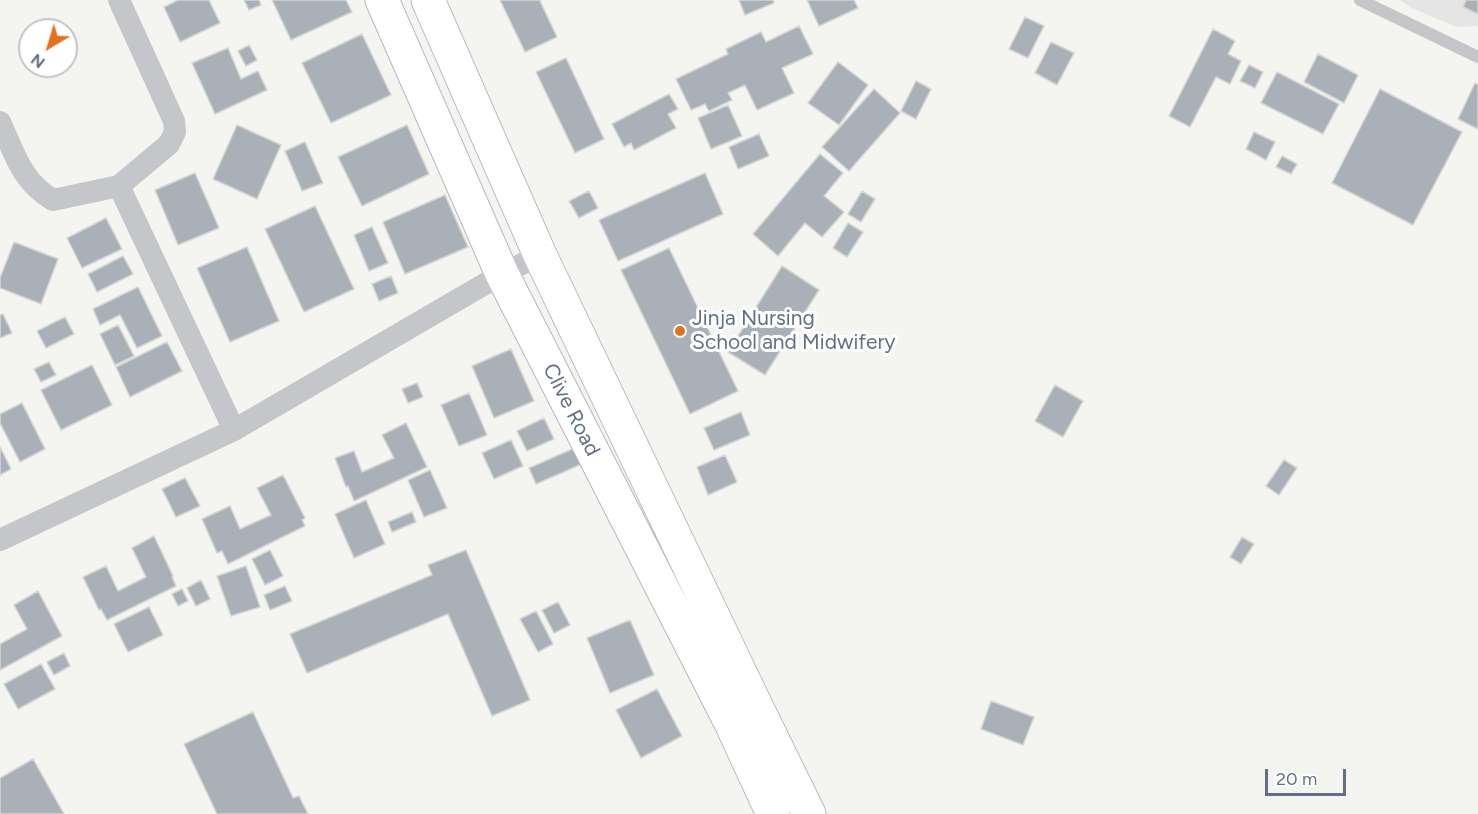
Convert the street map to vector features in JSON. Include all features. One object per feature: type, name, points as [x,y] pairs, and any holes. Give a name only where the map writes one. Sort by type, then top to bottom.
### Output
[{"type":"street","points":[[0,122],[27,180],[39,192],[53,200],[119,186],[169,144],[175,132],[174,121],[119,0]]},
{"type":"street","name":"Clive Road","points":[[382,0],[502,274],[731,723],[773,814]]},
{"type":"street","name":"Clive Road","points":[[428,0],[540,255],[809,814]]},
{"type":"street","points":[[119,186],[234,430]]},
{"type":"street","points":[[0,540],[234,430],[502,274],[540,255]]},
{"type":"lane","points":[[1360,0],[1478,57]]},
{"type":"shaded area","points":[[1400,0],[1478,0],[1478,26],[1456,27],[1412,8]]},
{"type":"building","points":[[178,0],[209,0],[220,23],[180,42],[164,7]]},
{"type":"building","points":[[244,0],[259,0],[261,5],[249,10]]},
{"type":"building","points":[[272,0],[346,0],[352,12],[291,40]]},
{"type":"building","points":[[500,0],[541,0],[557,37],[525,52]]},
{"type":"building","points":[[739,0],[773,0],[774,3],[745,15]]},
{"type":"building","points":[[807,0],[854,0],[858,8],[819,26]]},
{"type":"building","points":[[1466,0],[1478,0],[1478,14],[1463,7]]},
{"type":"building","points":[[1025,17],[1044,26],[1028,58],[1009,49]]},
{"type":"building","points":[[799,26],[813,54],[782,68],[794,93],[757,110],[745,85],[728,93],[732,100],[709,111],[705,104],[691,110],[676,79],[728,54],[726,49],[761,32],[766,42]]},
{"type":"building","points":[[1213,29],[1235,41],[1228,54],[1241,61],[1230,84],[1216,77],[1190,127],[1169,116]]},
{"type":"building","points":[[362,34],[391,95],[331,123],[302,63]]},
{"type":"building","points":[[1051,42],[1074,53],[1057,85],[1035,73]]},
{"type":"building","points":[[249,45],[257,60],[246,66],[238,51]]},
{"type":"building","points":[[228,48],[241,79],[258,71],[267,90],[215,114],[192,63]]},
{"type":"building","points":[[1318,54],[1358,75],[1344,103],[1304,82]]},
{"type":"building","points":[[566,58],[604,139],[575,153],[536,72]]},
{"type":"building","points":[[838,62],[868,85],[839,125],[808,103]]},
{"type":"building","points":[[1249,65],[1263,72],[1255,88],[1240,81]]},
{"type":"building","points":[[1277,72],[1339,104],[1323,134],[1261,103]]},
{"type":"building","points":[[916,81],[931,89],[916,119],[901,111]]},
{"type":"building","points":[[1475,83],[1478,85],[1478,129],[1458,119]]},
{"type":"building","points":[[874,89],[900,113],[849,171],[822,147]]},
{"type":"building","points":[[1380,89],[1462,132],[1413,225],[1332,183]]},
{"type":"building","points":[[669,94],[678,109],[668,114],[676,128],[634,150],[631,143],[624,147],[612,124]]},
{"type":"building","points":[[728,105],[742,136],[711,149],[698,118]]},
{"type":"building","points":[[237,125],[281,145],[257,199],[213,179]]},
{"type":"building","points":[[407,125],[429,174],[362,206],[338,157]]},
{"type":"building","points":[[1254,132],[1275,142],[1266,160],[1246,149]]},
{"type":"building","points":[[759,134],[769,156],[738,169],[729,147]]},
{"type":"building","points":[[305,142],[323,183],[302,191],[285,151]]},
{"type":"building","points":[[820,154],[843,173],[824,196],[844,212],[822,237],[805,223],[778,256],[753,234]]},
{"type":"building","points":[[1282,156],[1297,164],[1291,174],[1276,167]]},
{"type":"building","points":[[195,173],[219,228],[178,245],[155,190]]},
{"type":"building","points":[[705,173],[723,214],[618,261],[599,220]]},
{"type":"building","points":[[589,191],[598,208],[579,218],[569,201]]},
{"type":"building","points":[[862,191],[875,199],[861,222],[848,214]]},
{"type":"building","points":[[445,195],[468,247],[405,274],[383,222]]},
{"type":"building","points":[[315,206],[354,289],[304,312],[265,229]]},
{"type":"building","points":[[106,218],[122,249],[82,268],[67,238]]},
{"type":"building","points":[[848,223],[863,232],[847,257],[833,248]]},
{"type":"building","points":[[372,227],[388,263],[369,271],[354,235]]},
{"type":"building","points":[[14,242],[58,259],[41,304],[0,288],[0,278]]},
{"type":"building","points":[[247,247],[279,321],[230,342],[197,268]]},
{"type":"building","name":"Jinja Nursing School and Midwifery","points":[[669,248],[738,391],[690,414],[621,270]]},
{"type":"building","points":[[123,256],[133,274],[97,292],[88,274]]},
{"type":"building","points":[[782,266],[819,290],[765,375],[728,352]]},
{"type":"building","points":[[391,276],[398,293],[379,301],[372,284]]},
{"type":"building","points":[[138,287],[162,336],[137,348],[120,315],[100,325],[93,309]]},
{"type":"building","points":[[3,314],[12,333],[0,338],[0,315]]},
{"type":"building","points":[[65,317],[74,334],[46,348],[37,331]]},
{"type":"building","points":[[118,325],[134,356],[115,365],[100,334]]},
{"type":"building","points":[[167,342],[182,371],[130,397],[116,367]]},
{"type":"building","points":[[511,349],[534,401],[494,418],[472,366]]},
{"type":"building","points":[[49,362],[56,375],[41,382],[34,369]]},
{"type":"building","points":[[92,365],[112,405],[61,430],[41,390]]},
{"type":"building","points":[[417,383],[423,397],[408,403],[402,389]]},
{"type":"building","points":[[1055,385],[1083,401],[1063,437],[1035,421]]},
{"type":"building","points":[[469,393],[487,435],[459,446],[441,405]]},
{"type":"building","points":[[22,403],[45,449],[20,462],[0,423],[0,414]]},
{"type":"building","points":[[741,412],[750,435],[714,450],[704,428]]},
{"type":"building","points":[[544,418],[554,439],[527,451],[517,431]]},
{"type":"building","points":[[406,423],[427,467],[354,501],[335,458],[354,451],[362,472],[394,458],[382,435]]},
{"type":"building","points":[[511,440],[523,466],[494,479],[482,453]]},
{"type":"building","points":[[584,444],[591,460],[536,484],[529,468]]},
{"type":"building","points":[[0,447],[11,469],[0,475]]},
{"type":"building","points":[[725,455],[737,482],[708,495],[697,467]]},
{"type":"building","points":[[1284,460],[1297,468],[1279,495],[1266,486]]},
{"type":"building","points":[[430,470],[447,508],[424,517],[408,480]]},
{"type":"building","points":[[283,475],[305,518],[302,520],[305,526],[228,564],[222,551],[217,553],[202,519],[230,506],[240,529],[271,515],[257,488]]},
{"type":"building","points":[[185,478],[200,506],[176,517],[162,489]]},
{"type":"building","points":[[366,500],[385,544],[354,558],[335,514]]},
{"type":"building","points":[[412,512],[416,522],[392,532],[388,522]]},
{"type":"building","points":[[154,536],[176,586],[107,620],[101,609],[99,610],[83,577],[106,566],[118,591],[146,577],[132,548]]},
{"type":"building","points":[[1242,537],[1254,544],[1241,564],[1230,557]]},
{"type":"building","points":[[270,550],[283,576],[265,585],[252,559]]},
{"type":"building","points":[[466,550],[530,700],[492,716],[448,614],[307,673],[290,634],[432,575],[428,565]]},
{"type":"building","points":[[246,566],[260,607],[231,616],[217,576]]},
{"type":"building","points":[[201,580],[210,599],[196,606],[187,588]]},
{"type":"building","points":[[285,586],[292,601],[270,610],[264,595]]},
{"type":"building","points":[[182,589],[188,601],[178,606],[172,594]]},
{"type":"building","points":[[38,591],[62,636],[0,670],[0,644],[27,629],[14,605]]},
{"type":"building","points":[[558,602],[570,625],[554,633],[542,610]]},
{"type":"building","points":[[149,607],[163,635],[128,652],[114,624]]},
{"type":"building","points":[[536,611],[553,644],[538,652],[520,619]]},
{"type":"building","points":[[630,620],[654,675],[610,693],[587,638]]},
{"type":"building","points":[[64,653],[70,666],[54,675],[47,662]]},
{"type":"building","points":[[41,664],[55,689],[18,709],[4,684]]},
{"type":"building","points":[[657,689],[682,736],[641,758],[616,710]]},
{"type":"building","points":[[991,701],[1034,717],[1023,745],[981,729]]},
{"type":"building","points":[[253,712],[293,798],[299,796],[308,814],[217,814],[184,744]]},
{"type":"building","points":[[33,759],[64,814],[0,814],[0,778]]},
{"type":"place","name":"Jinja Nursing School and Midwifery","points":[[680,331]]}]
